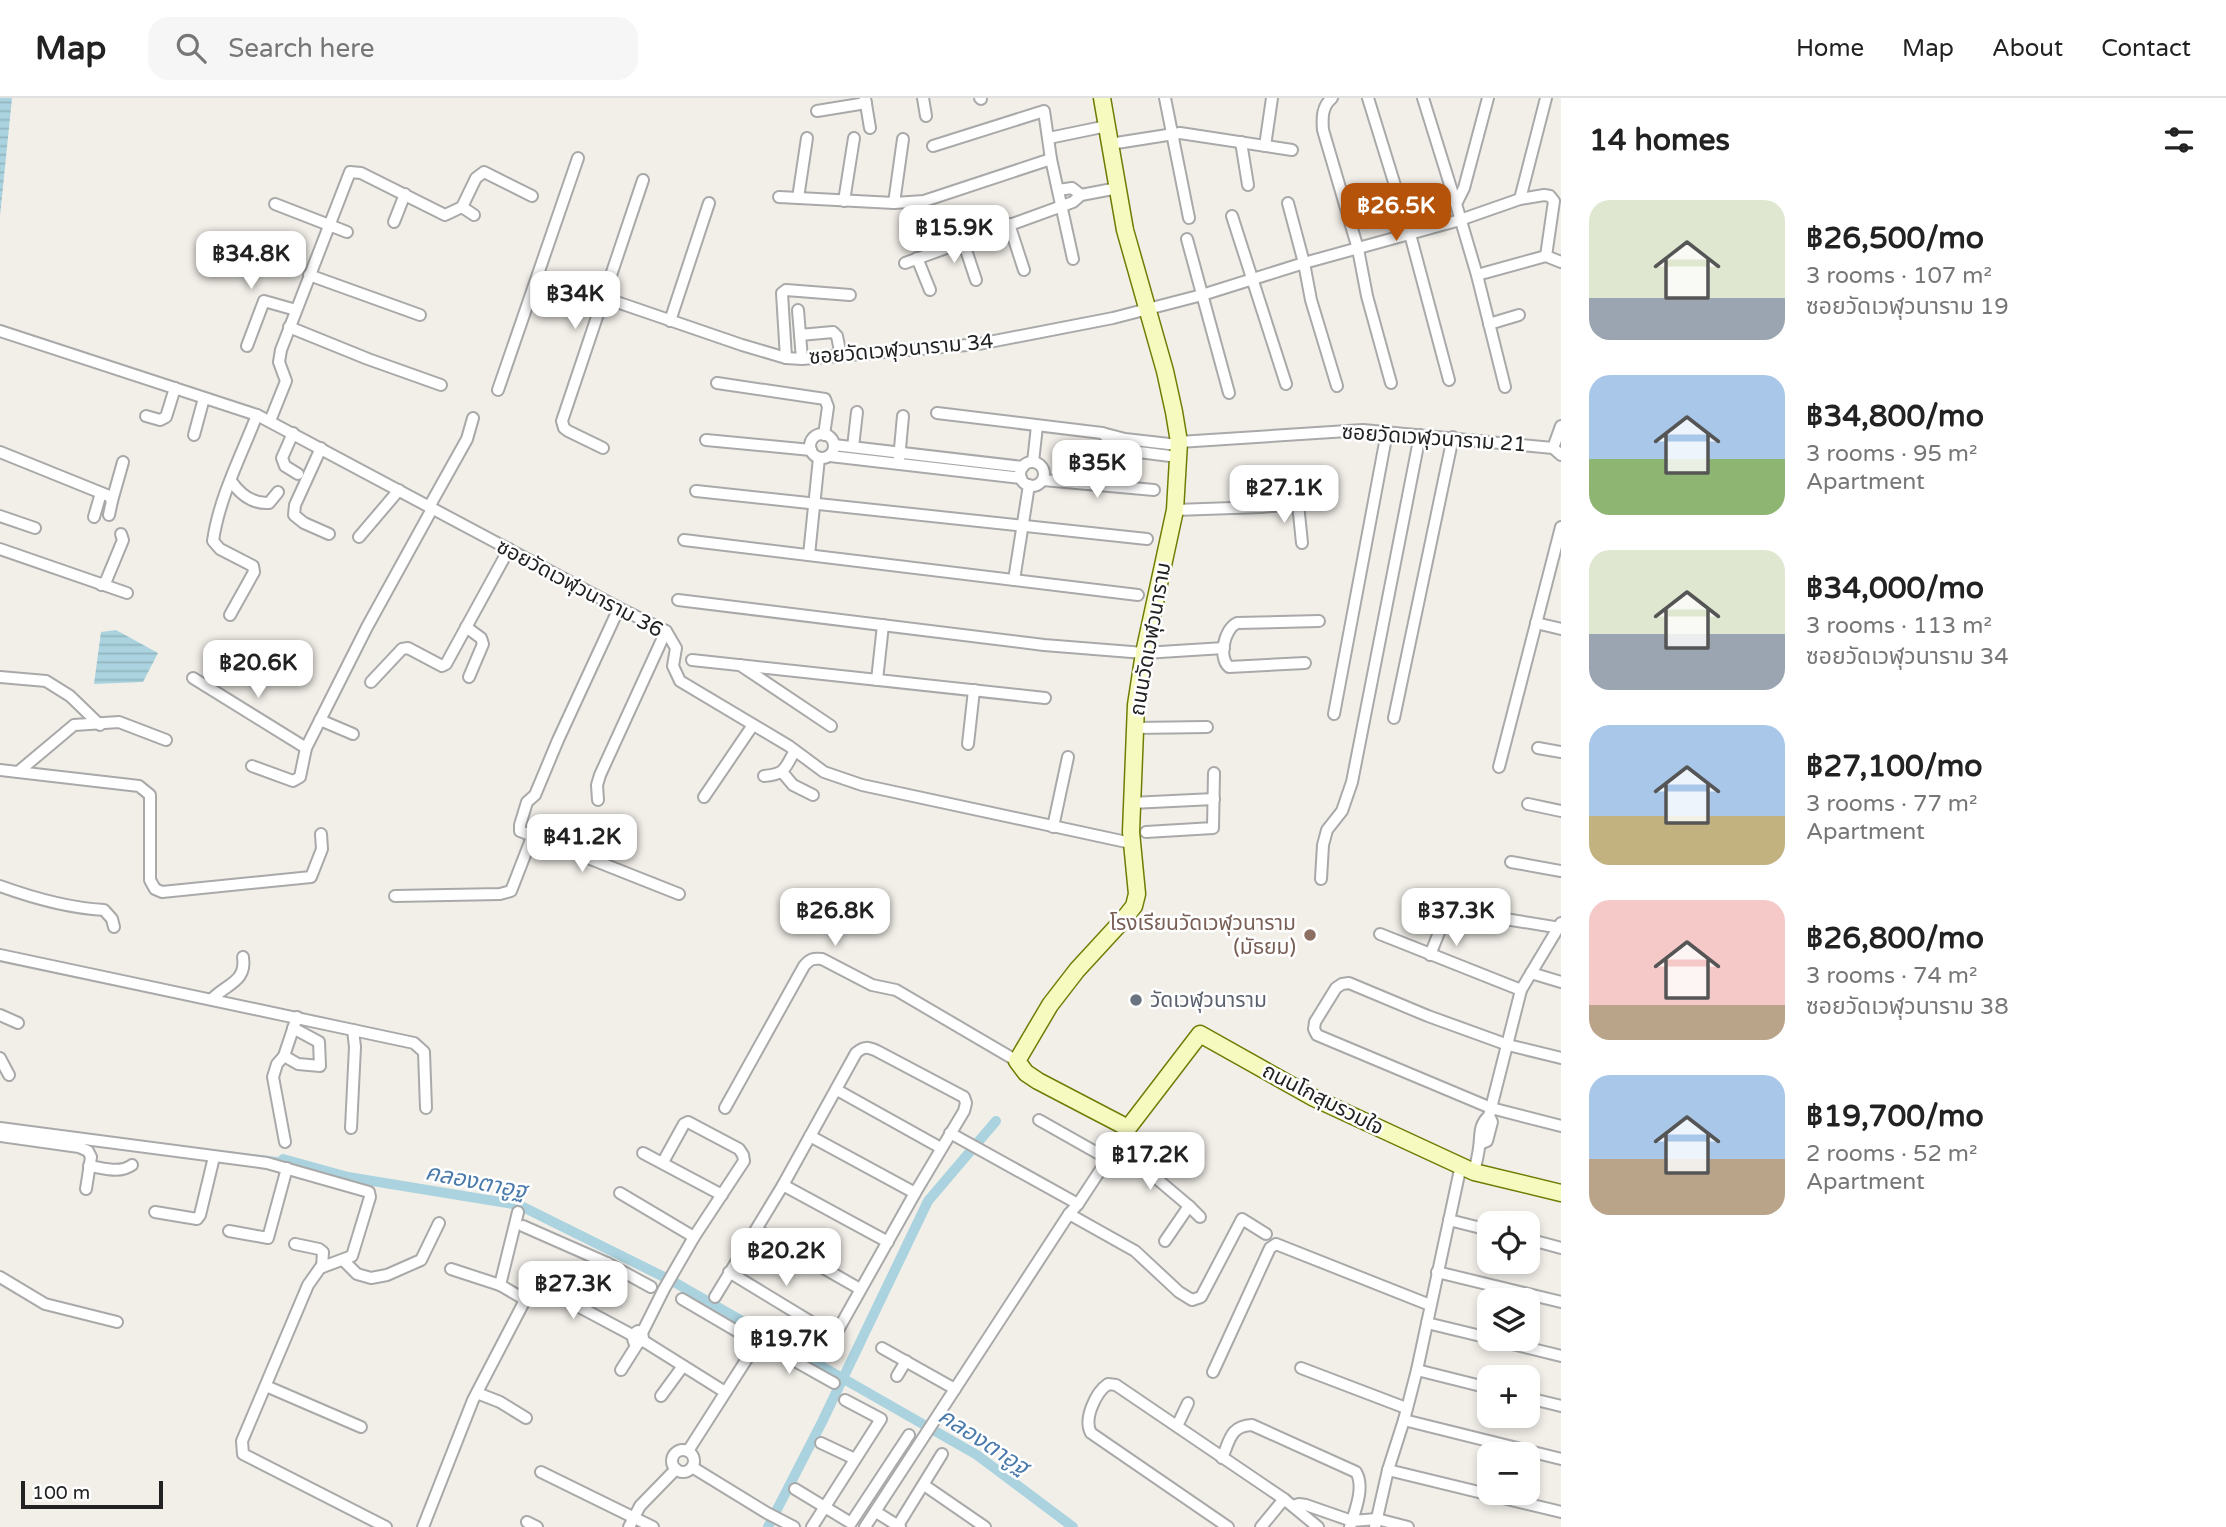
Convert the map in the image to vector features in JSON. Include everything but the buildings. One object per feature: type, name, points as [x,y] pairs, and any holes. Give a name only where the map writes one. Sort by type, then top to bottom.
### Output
[{"type":"street","points":[[923,98],[926,116]]},
{"type":"street","name":"ถนนวัดเวฬุวนาราม","points":[[1017,1061],[1050,1005],[1133,906],[1137,894],[1131,843],[1135,728],[1144,653],[1175,510],[1178,448],[1165,371],[1125,230],[1102,98]]},
{"type":"street","points":[[1165,98],[1189,218]]},
{"type":"street","points":[[1265,146],[1272,98]]},
{"type":"street","points":[[1332,98],[1326,103],[1322,115],[1323,130],[1358,248],[1367,296],[1391,383]]},
{"type":"street","points":[[1368,98],[1410,234],[1449,380]]},
{"type":"street","points":[[1423,98],[1477,275],[1505,387]]},
{"type":"street","points":[[1456,204],[1464,188],[1488,98]]},
{"type":"street","points":[[1546,98],[1521,199],[1544,195],[1550,196],[1554,201],[1557,215],[1546,257]]},
{"type":"street","points":[[817,111],[865,101],[870,128]]},
{"type":"street","points":[[933,146],[1044,111],[1051,159],[1073,259]]},
{"type":"street","points":[[1049,138],[1107,126]]},
{"type":"street","points":[[1110,144],[1181,133],[1292,150]]},
{"type":"street","points":[[798,198],[807,138]]},
{"type":"street","points":[[844,201],[854,138]]},
{"type":"street","points":[[894,203],[903,139]]},
{"type":"street","points":[[1241,142],[1248,185]]},
{"type":"street","points":[[498,390],[578,158]]},
{"type":"street","points":[[779,197],[894,203],[924,201],[1051,159]]},
{"type":"street","points":[[270,421],[286,380],[279,362],[281,351],[350,173],[361,173],[445,215],[462,207],[476,178],[484,172],[532,196]]},
{"type":"street","points":[[603,448],[568,431],[562,424],[643,180]]},
{"type":"street","points":[[930,290],[911,261],[1073,202],[1081,195],[1118,188]]},
{"type":"street","points":[[1058,190],[1076,189],[1081,195]]},
{"type":"street","points":[[394,222],[405,194]]},
{"type":"street","name":"ซอยวัดเวฬุวนาราม 34","points":[[538,275],[786,358],[841,356],[979,344],[1113,318],[1460,220],[1521,199]]},
{"type":"street","points":[[670,321],[709,203]]},
{"type":"street","points":[[1287,203],[1311,300],[1337,386]]},
{"type":"street","points":[[275,204],[347,232]]},
{"type":"street","points":[[462,207],[474,215]]},
{"type":"street","points":[[1233,216],[1286,384]]},
{"type":"street","points":[[1009,224],[1024,270]]},
{"type":"street","points":[[1187,239],[1228,393]]},
{"type":"street","points":[[963,241],[976,280]]},
{"type":"street","points":[[1477,275],[1546,257],[1561,262]]},
{"type":"street","points":[[309,275],[420,316]]},
{"type":"street","points":[[786,358],[782,293],[796,290],[850,295]]},
{"type":"street","points":[[247,345],[264,301],[296,310]]},
{"type":"street","points":[[798,310],[802,359]]},
{"type":"street","points":[[1489,324],[1519,315]]},
{"type":"street","points":[[289,327],[441,385]]},
{"type":"street","name":"ซอยวัดเวฬุวนาราม 36","points":[[0,331],[257,415],[666,631],[676,648],[673,666],[680,681],[795,751],[824,772],[844,780],[1131,843]]},
{"type":"street","points":[[800,335],[833,332],[837,336],[841,356]]},
{"type":"street","points":[[717,383],[824,399],[828,407],[824,435]]},
{"type":"street","points":[[146,416],[160,421],[166,417],[175,388]]},
{"type":"street","points":[[194,435],[204,398]]},
{"type":"street","points":[[853,447],[857,412]]},
{"type":"street","name":"ซอยวัดเวฬุวนาราม 21","points":[[937,413],[1102,433],[1178,448],[1337,430],[1453,438],[1557,452]]},
{"type":"street","points":[[230,615],[254,572],[253,565],[220,549],[213,541],[221,505],[257,415]]},
{"type":"street","points":[[899,458],[903,416]]},
{"type":"street","points":[[252,766],[293,781],[300,777],[306,748],[467,439],[473,418]]},
{"type":"street","points":[[1014,580],[1026,473],[1037,426]]},
{"type":"street","points":[[1557,452],[1561,426]]},
{"type":"street","points":[[1334,713],[1387,432]]},
{"type":"street","points":[[293,433],[282,458],[285,466],[298,474]]},
{"type":"street","points":[[809,555],[823,452],[830,437],[818,435],[812,439],[823,452]]},
{"type":"street","points":[[1321,879],[1323,845],[1327,830],[1342,811],[1352,782],[1420,435]]},
{"type":"street","points":[[1394,718],[1453,438]]},
{"type":"street","points":[[706,440],[1026,473],[1043,468],[1043,480]]},
{"type":"street","points":[[823,452],[853,447],[899,458]]},
{"type":"street","points":[[321,448],[295,505],[294,515],[304,523],[329,534]]},
{"type":"street","points":[[0,452],[109,496],[112,501]]},
{"type":"street","points":[[108,515],[124,462]]},
{"type":"street","points":[[1026,473],[1037,485],[1043,480],[1154,490]]},
{"type":"street","points":[[231,481],[240,494],[260,504],[269,503],[278,492]]},
{"type":"street","points":[[359,537],[399,490]]},
{"type":"street","points":[[696,491],[1147,539]]},
{"type":"street","points":[[94,517],[100,493]]},
{"type":"street","points":[[1175,510],[1261,507],[1325,501]]},
{"type":"street","points":[[1298,504],[1302,543]]},
{"type":"street","points":[[0,516],[35,528]]},
{"type":"street","points":[[1499,766],[1561,527]]},
{"type":"street","points":[[101,585],[106,581],[123,540],[121,534]]},
{"type":"street","points":[[684,540],[1138,595]]},
{"type":"street","points":[[0,549],[127,593]]},
{"type":"street","points":[[371,682],[402,649],[408,648],[442,666],[446,664],[509,549]]},
{"type":"street","points":[[678,600],[1044,645],[1144,653],[1224,648]]},
{"type":"street","points":[[619,608],[535,795],[527,802],[520,831],[679,894]]},
{"type":"street","points":[[1305,663],[1228,667],[1223,659],[1228,632],[1231,626],[1237,623],[1319,621]]},
{"type":"street","points":[[1536,623],[1561,629]]},
{"type":"street","points":[[877,680],[883,625]]},
{"type":"street","points":[[466,627],[481,638],[483,644],[468,677]]},
{"type":"street","points":[[598,800],[597,785],[600,775],[666,631]]},
{"type":"street","points":[[692,660],[1045,698]]},
{"type":"street","points":[[738,665],[831,726]]},
{"type":"street","points":[[0,677],[46,681],[70,696],[99,724]]},
{"type":"street","points":[[193,678],[306,748]]},
{"type":"street","points":[[968,744],[974,690]]},
{"type":"street","points":[[320,720],[353,734]]},
{"type":"street","points":[[18,772],[74,725],[119,722],[166,740]]},
{"type":"street","points":[[704,797],[753,725]]},
{"type":"street","points":[[1135,728],[1207,727]]},
{"type":"street","points":[[1538,748],[1561,752]]},
{"type":"street","points":[[765,776],[782,772],[795,751]]},
{"type":"street","points":[[1053,827],[1068,757]]},
{"type":"street","points":[[0,770],[139,786],[145,790],[150,795],[150,880],[155,889],[162,892],[311,877],[322,849],[321,834]]},
{"type":"street","points":[[782,772],[793,785],[813,795]]},
{"type":"street","points":[[1146,832],[1213,828],[1214,773]]},
{"type":"street","points":[[1131,803],[1214,799]]},
{"type":"street","points":[[1528,804],[1561,811]]},
{"type":"street","points":[[395,896],[500,894],[511,891],[532,837]]},
{"type":"street","points":[[1511,862],[1561,871]]},
{"type":"street","points":[[0,886],[24,895],[84,909],[104,910],[112,919],[114,927]]},
{"type":"street","points":[[1376,1523],[1388,1470],[1404,1420],[1449,1220],[1468,1168],[1480,1144],[1487,1141],[1492,1122],[1490,1112],[1521,990],[1560,926],[1493,916]]},
{"type":"street","points":[[1430,955],[1443,925]]},
{"type":"street","points":[[1380,934],[1521,990]]},
{"type":"street","points":[[0,955],[212,999],[295,1023],[353,1030],[414,1043],[424,1052],[426,1108]]},
{"type":"street","points":[[212,999],[241,977],[243,957]]},
{"type":"street","points":[[725,1108],[804,966],[816,958],[872,985],[896,990],[1017,1061],[1026,1073],[1038,1082],[1128,1128],[865,1527]]},
{"type":"street","points":[[1531,973],[1561,982]]},
{"type":"street","points":[[1561,1058],[1508,1045],[1349,983],[1336,988],[1314,1029],[1318,1035],[1490,1112],[1561,1126]]},
{"type":"street","points":[[0,1015],[18,1023]]},
{"type":"street","points":[[285,1142],[273,1077],[277,1064],[284,1056],[295,1023]]},
{"type":"street","points":[[284,1056],[298,1064],[320,1066],[319,1042],[295,1023]]},
{"type":"street","points":[[351,1128],[355,1047],[353,1030]]},
{"type":"street","name":"ถนนโกสุมรวมใจ","points":[[1128,1128],[1200,1034],[1314,1098],[1468,1168],[1561,1193]]},
{"type":"street","points":[[715,1297],[729,1272],[757,1230],[861,1048],[868,1047],[964,1097],[964,1111],[838,1330],[831,1332],[729,1272]]},
{"type":"street","points":[[0,1058],[9,1075]]},
{"type":"street","points":[[837,1090],[942,1148]]},
{"type":"street","points":[[1039,1120],[1108,1159]]},
{"type":"street","points":[[621,1370],[671,1275],[744,1161],[739,1149],[688,1122],[684,1124],[663,1163]]},
{"type":"street","points":[[0,1128],[267,1163],[369,1192],[370,1197],[352,1256],[323,1267],[308,1285],[242,1441],[243,1454],[386,1527]]},
{"type":"street","points":[[950,1133],[1078,1205]]},
{"type":"street","points":[[0,1136],[79,1147],[88,1151],[91,1157],[86,1189]]},
{"type":"street","points":[[810,1136],[915,1193]]},
{"type":"street","points":[[1116,1148],[1160,1180],[1200,1217]]},
{"type":"street","points":[[643,1153],[722,1195]]},
{"type":"street","points":[[155,1212],[197,1219],[214,1157]]},
{"type":"street","points":[[89,1166],[116,1171],[132,1166]]},
{"type":"street","points":[[229,1231],[268,1238],[287,1168]]},
{"type":"street","points":[[783,1185],[888,1242]]},
{"type":"street","points":[[620,1193],[694,1237]]},
{"type":"street","points":[[1165,1241],[1189,1206]]},
{"type":"street","points":[[500,1285],[518,1212]]},
{"type":"street","points":[[1069,1214],[1135,1251],[1179,1292],[1192,1300],[1201,1297],[1242,1219],[1266,1234]]},
{"type":"street","points":[[1449,1220],[1477,1227]]},
{"type":"street","points":[[343,1260],[357,1274],[370,1278],[387,1275],[421,1260],[439,1223]]},
{"type":"street","points":[[523,1226],[607,1263],[652,1287]]},
{"type":"street","points":[[757,1230],[860,1289]]},
{"type":"street","points":[[1540,1243],[1561,1248]]},
{"type":"street","points":[[295,1244],[323,1252],[323,1267]]},
{"type":"street","points":[[1213,1372],[1270,1248],[1276,1244],[1430,1305]]},
{"type":"street","points":[[584,1308],[607,1263]]},
{"type":"street","points":[[423,1527],[477,1393],[524,1299],[500,1285],[450,1269]]},
{"type":"street","points":[[1437,1272],[1561,1302]]},
{"type":"street","points":[[0,1277],[45,1304],[117,1322]]},
{"type":"street","points":[[529,1280],[638,1338],[725,1392]]},
{"type":"street","points":[[682,1299],[834,1383]]},
{"type":"street","points":[[1427,1323],[1477,1335]]},
{"type":"street","points":[[688,1451],[757,1342]]},
{"type":"street","points":[[882,1348],[955,1388]]},
{"type":"street","points":[[1540,1351],[1561,1356]]},
{"type":"street","points":[[897,1376],[906,1361]]},
{"type":"street","points":[[661,1396],[683,1366]]},
{"type":"street","points":[[1301,1368],[1406,1408]]},
{"type":"street","points":[[1416,1370],[1477,1385]]},
{"type":"street","points":[[1228,1527],[1091,1433],[1087,1427],[1088,1417],[1102,1388],[1108,1384],[1116,1385],[1289,1502],[1318,1527]]},
{"type":"street","points":[[266,1386],[300,1403],[361,1427]]},
{"type":"street","points":[[477,1393],[500,1402],[526,1418]]},
{"type":"street","points":[[812,1527],[881,1419],[845,1400]]},
{"type":"street","points":[[1540,1401],[1561,1406]]},
{"type":"street","points":[[1177,1426],[1188,1403]]},
{"type":"street","points":[[1404,1420],[1561,1459]]},
{"type":"street","points":[[1222,1458],[1234,1430],[1252,1425],[1356,1472],[1360,1488],[1351,1524]]},
{"type":"street","points":[[795,1489],[850,1523],[909,1435]]},
{"type":"street","points":[[821,1443],[855,1460]]},
{"type":"street","points":[[688,1451],[679,1451],[673,1457],[673,1466],[684,1472],[692,1467]]},
{"type":"street","points":[[688,1451],[693,1458],[692,1467]]},
{"type":"street","points":[[876,1512],[899,1527],[942,1454]]},
{"type":"street","points":[[692,1467],[794,1527]]},
{"type":"street","points":[[632,1522],[647,1498],[676,1469]]},
{"type":"street","points":[[1388,1470],[1561,1512]]},
{"type":"street","points":[[541,1472],[632,1522],[653,1527]]},
{"type":"street","points":[[924,1485],[985,1527]]},
{"type":"street","points":[[1289,1502],[1306,1505],[1351,1524],[1376,1523],[1408,1527]]},
{"type":"street","points":[[1261,1527],[1289,1502]]},
{"type":"water","points":[[0,98],[12,98],[0,216]]},
{"type":"water","points":[[116,630],[158,653],[143,682],[94,684],[101,632]]},
{"type":"waterway","points":[[768,1527],[822,1422],[928,1201],[996,1121]]},
{"type":"waterway","name":"คลองตาอูฐ","points":[[167,1145],[283,1159]]},
{"type":"waterway","name":"คลองตาอูฐ","points":[[283,1159],[348,1177],[519,1205],[674,1282],[977,1455],[1073,1527]]},
{"type":"place","name":"โรงเรียนวัดเวฬุวนาราม (มัธยม)","points":[[1310,935]]},
{"type":"place","name":"วัดเวฬุวนาราม","points":[[1136,1000]]}]
